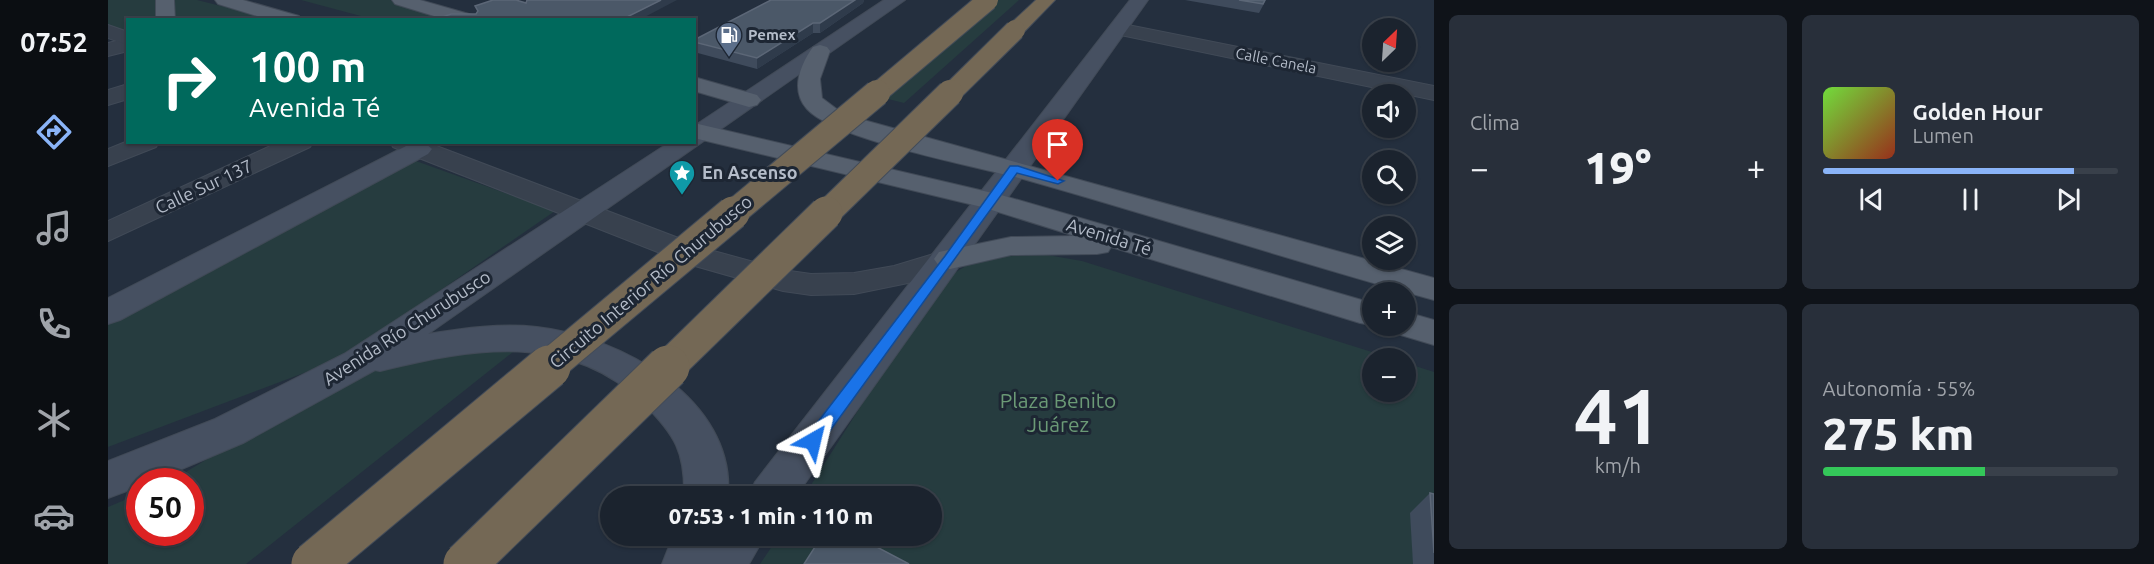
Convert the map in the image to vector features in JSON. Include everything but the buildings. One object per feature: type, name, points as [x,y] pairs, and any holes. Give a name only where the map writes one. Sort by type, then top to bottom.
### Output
[{"type":"highway","name":"Circuito Interior Río Churubusco","points":[[313,564],[988,0]]},
{"type":"highway","points":[[465,564],[1046,0]]},
{"type":"main road","points":[[165,0],[166,18]]},
{"type":"main road","points":[[224,0],[285,18]]},
{"type":"main road","points":[[401,0],[462,18]]},
{"type":"main road","name":"Avenida Río Churubusco","points":[[696,135],[896,0]]},
{"type":"main road","points":[[779,486],[950,259],[1014,168],[1139,0]]},
{"type":"main road","points":[[820,51],[807,88],[817,106],[834,119],[1014,168],[1434,289]]},
{"type":"main road","points":[[696,85],[749,100]]},
{"type":"main road","name":"Avenida Té","points":[[696,136],[991,201],[1362,312]]},
{"type":"main road","name":"Avenida Río Churubusco","points":[[108,480],[229,431],[357,364],[683,144]]},
{"type":"main road","points":[[108,312],[410,146]]},
{"type":"main road","points":[[950,259],[1034,244],[1138,246]]},
{"type":"main road","points":[[1416,327],[1434,333]]},
{"type":"main road","points":[[357,364],[401,352],[483,338],[538,338],[594,352],[643,379],[666,399],[687,423],[704,452],[708,486]]},
{"type":"main road","points":[[686,564],[692,546]]},
{"type":"main road","points":[[721,564],[734,546]]},
{"type":"street","name":"Calle Canela","points":[[1118,29],[1434,93]]},
{"type":"street","points":[[108,31],[126,38]]},
{"type":"street","points":[[108,50],[126,45]]},
{"type":"street","points":[[108,98],[126,92]]},
{"type":"street","points":[[108,158],[142,144]]},
{"type":"street","name":"Calle Sur 137","points":[[108,232],[297,144]]},
{"type":"street","points":[[410,146],[735,268],[770,278],[839,285],[868,282],[896,277],[950,259]]},
{"type":"green space","points":[[108,0],[157,0],[157,18],[126,18],[126,33],[108,26]]},
{"type":"green space","points":[[171,0],[197,0],[269,18],[173,18]]},
{"type":"green space","points":[[301,0],[390,0],[453,18],[368,18]]},
{"type":"green space","points":[[998,0],[1019,0],[904,103],[880,97]]},
{"type":"green space","points":[[402,156],[555,211],[341,359],[108,447],[108,313]]},
{"type":"green space","name":"Plaza Benito Juárez","points":[[1030,252],[1082,261],[1362,349],[1362,402],[1416,402],[1416,366],[1434,372],[1434,564],[760,564],[772,546],[942,546],[942,486],[810,486],[936,287],[970,264],[1001,255]]},
{"type":"green space","points":[[523,344],[246,564],[108,564],[108,507],[126,499],[126,546],[204,546],[204,468],[192,468],[395,345]]},
{"type":"place","name":"Pemex","points":[[729,58]]},
{"type":"place","name":"En Ascenso","points":[[682,196]]},
{"type":"route","points":[[813,441],[950,259],[1014,168],[1058,181]]}]
